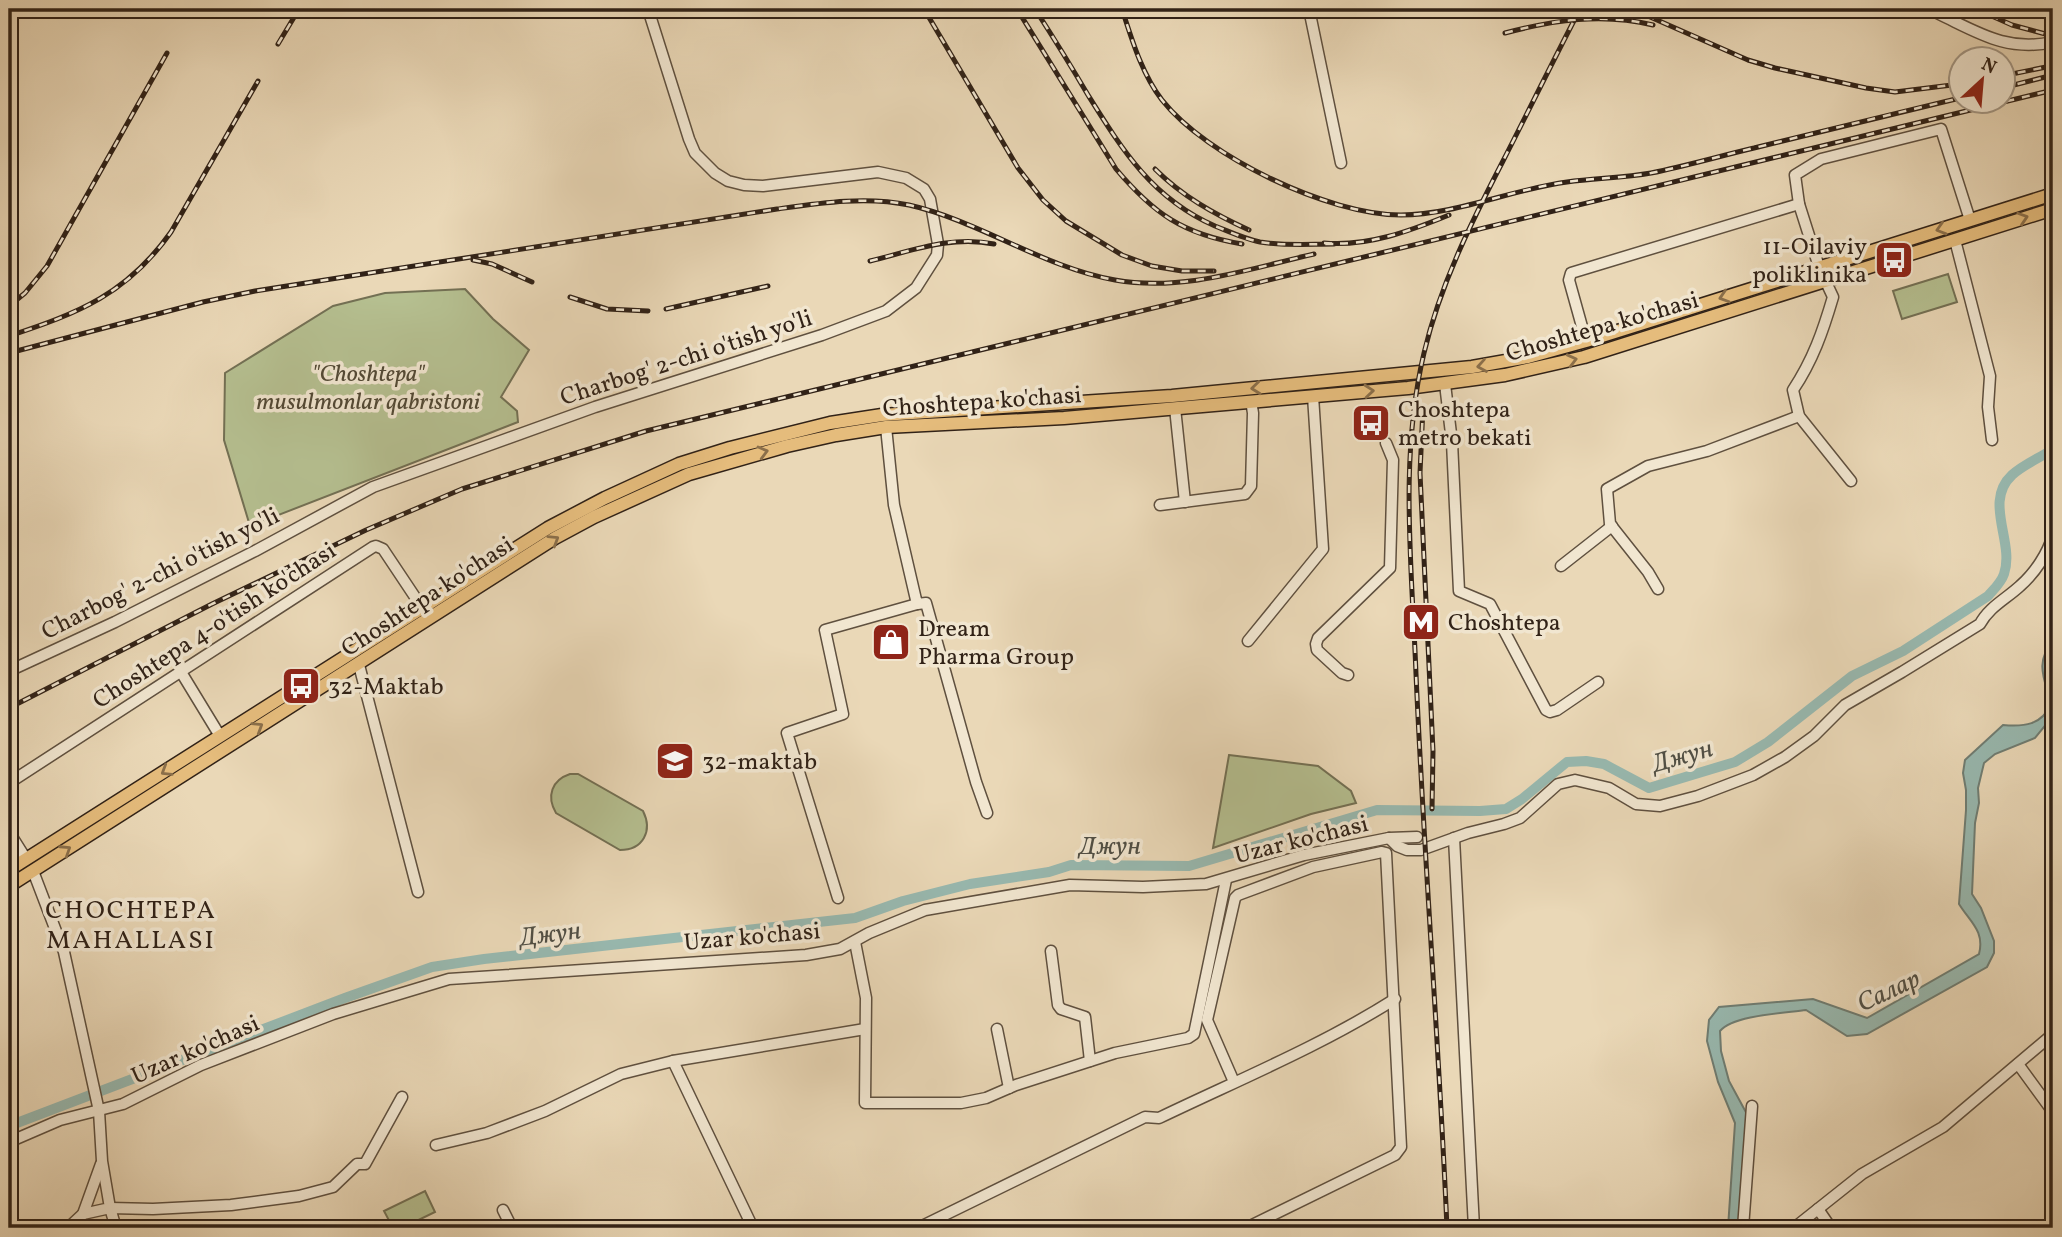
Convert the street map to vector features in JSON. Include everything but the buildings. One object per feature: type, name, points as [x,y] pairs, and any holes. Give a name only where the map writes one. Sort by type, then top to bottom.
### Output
[{"type":"main road","name":"Choshtepa ko'chasi","points":[[9,870],[359,664],[609,503],[679,464],[780,434],[869,417],[1172,396],[1472,368],[1528,357],[2053,194]]},
{"type":"main road","name":"Choshtepa ko'chasi","points":[[9,886],[220,736],[548,528],[689,474],[836,435],[886,427],[1064,418],[1445,384],[1516,373],[1584,358],[2053,209]]},
{"type":"street","name":"Charbog' 2-chi o'tish yo'li","points":[[9,671],[115,622],[373,487],[595,407],[822,335],[886,310],[916,289],[937,254],[938,244],[930,199],[924,189],[906,178],[878,172],[764,186],[728,181],[715,173],[695,153],[689,139],[648,9]]},
{"type":"street","points":[[1309,9],[1341,163]]},
{"type":"street","points":[[1934,9],[1946,18],[2010,45],[2028,46],[2053,42]]},
{"type":"street","points":[[1851,481],[1799,415],[1793,390],[1819,344],[1833,297],[1819,267],[1799,204],[1794,175],[1821,159],[1941,129],[1970,220]]},
{"type":"street","points":[[1586,341],[1569,280],[1571,273],[1799,204]]},
{"type":"street","points":[[1955,240],[1990,376],[1988,407],[1992,440]]},
{"type":"street","points":[[1445,384],[1452,442],[1459,592],[1490,604],[1546,710],[1557,710],[1598,682]]},
{"type":"street","points":[[1248,641],[1323,549],[1313,396]]},
{"type":"street","points":[[1160,505],[1245,494],[1251,486],[1251,401]]},
{"type":"street","points":[[1175,408],[1185,502]]},
{"type":"street","points":[[1658,589],[1612,526],[1607,489],[1648,466],[1707,451],[1799,415]]},
{"type":"street","points":[[886,427],[894,505],[918,604]]},
{"type":"street","points":[[1348,675],[1342,673],[1317,650],[1316,644],[1318,638],[1390,568],[1393,460],[1386,443]]},
{"type":"street","points":[[1561,566],[1612,526]]},
{"type":"street","points":[[1246,1228],[1395,1156],[1401,1147],[1386,853],[1391,839],[1397,846],[1407,850],[1421,850],[1520,818],[1551,790],[1567,781],[1597,784],[1636,804],[1660,806],[1687,800],[1753,775],[1814,736],[1845,705],[1980,624],[1986,613],[2023,584],[2049,549],[2053,535]]},
{"type":"street","name":"Choshtepa 4-o'tish ko'chasi","points":[[9,783],[376,546],[383,550],[424,609]]},
{"type":"street","points":[[838,898],[787,733],[843,714],[825,631],[926,603],[987,813]]},
{"type":"street","points":[[359,664],[418,892]]},
{"type":"street","points":[[181,672],[220,736]]},
{"type":"street","points":[[9,832],[26,859]]},
{"type":"street","name":"Uzar ko'chasi","points":[[9,1142],[98,1107],[123,1104],[201,1065],[333,1014],[449,979],[806,955],[840,949],[869,933],[925,910],[1070,885],[1143,887],[1206,884],[1304,855],[1417,836]]},
{"type":"street","points":[[1454,838],[1474,1228]]},
{"type":"street","points":[[1234,1082],[1207,1020],[1235,898],[1313,867],[1386,853]]},
{"type":"street","points":[[33,871],[64,952],[98,1107],[102,1161],[116,1228]]},
{"type":"street","points":[[855,942],[866,998],[865,1103],[961,1103],[986,1098],[1115,1053],[1188,1038],[1194,1034],[1226,880]]},
{"type":"street","points":[[1051,951],[1058,1005],[1061,1009],[1085,1017],[1090,1061]]},
{"type":"street","points":[[918,1228],[1145,1117],[1159,1118],[1234,1082],[1395,999]]},
{"type":"street","points":[[436,1145],[487,1133],[545,1111],[621,1074],[673,1061],[865,1029]]},
{"type":"street","points":[[997,1029],[1009,1088]]},
{"type":"street","points":[[1794,1228],[1862,1174],[1943,1127],[2053,1034]]},
{"type":"street","points":[[673,1061],[753,1228]]},
{"type":"street","points":[[2018,1064],[2053,1112]]},
{"type":"street","points":[[83,1214],[110,1208],[230,1205],[299,1196],[333,1187],[356,1164],[365,1164],[402,1097]]},
{"type":"street","points":[[1743,1228],[1752,1106]]},
{"type":"street","points":[[68,1228],[83,1214],[102,1161]]},
{"type":"street","points":[[1818,1209],[1831,1228]]},
{"type":"street","points":[[503,1210],[512,1228]]},
{"type":"green space","points":[[1948,274],[1957,302],[1902,319],[1893,291]]},
{"type":"green space","name":"\"Choshtepa\" musulmonlar qabristoni","points":[[465,289],[493,319],[529,350],[501,397],[517,411],[518,422],[250,526],[224,440],[225,373],[333,306],[385,293]]},
{"type":"green space","points":[[1229,755],[1318,766],[1351,791],[1356,803],[1311,814],[1213,848]]},
{"type":"green space","points":[[570,774],[578,774],[643,811],[647,826],[640,843],[635,847],[620,850],[556,813],[551,801],[552,789],[559,780]]},
{"type":"green space","points":[[425,1191],[435,1212],[402,1228],[393,1228],[384,1211]]},
{"type":"water","name":"Салар","points":[[2053,642],[2053,716],[2035,738],[1995,754],[1984,763],[1978,788],[1972,894],[1981,908],[1994,941],[1994,953],[1987,967],[1867,1034],[1847,1036],[1806,1010],[1747,1018],[1720,1031],[1721,1051],[1729,1081],[1748,1116],[1740,1228],[1728,1228],[1735,1123],[1718,1082],[1707,1041],[1709,1020],[1719,1007],[1813,999],[1867,1018],[1979,954],[1978,933],[1959,904],[1966,810],[1963,773],[1965,760],[2003,725],[2032,723],[2047,711],[2051,704],[2042,664],[2047,649]]},
{"type":"waterway","name":"Джун","points":[[9,1126],[432,967],[855,918],[903,901],[970,884],[1049,872],[1071,865],[1189,866],[1377,810],[1506,809],[1567,762],[1604,764],[1649,788],[1735,762],[1768,742],[1852,676],[1903,651],[1988,596],[2003,577],[2006,562],[2000,510],[2000,497],[2004,486],[2017,471],[2053,449]]},
{"type":"railway","points":[[278,44],[299,9]]},
{"type":"railway","points":[[924,9],[1018,168],[1043,200],[1066,221],[1122,255],[1152,266],[1182,271],[1214,271]]},
{"type":"railway","points":[[1017,9],[1116,169],[1130,185],[1157,210],[1186,228],[1242,244]]},
{"type":"railway","points":[[1035,9],[1127,154],[1156,187],[1174,202],[1215,226],[1254,241],[1334,244]]},
{"type":"railway","points":[[1122,9],[1149,79],[1162,100],[1182,121],[1208,142],[1271,179],[1306,194],[1372,212],[1421,214],[1547,185],[1651,173],[1946,101]]},
{"type":"railway","points":[[1447,1228],[1410,553],[1409,472],[1416,393],[1431,328],[1458,255],[1580,9]]},
{"type":"railway","points":[[1632,9],[1748,60],[1775,68],[1895,92],[1946,86]]},
{"type":"railway","points":[[1976,9],[2012,25],[2053,36]]},
{"type":"railway","points":[[1505,33],[1578,20],[1615,19],[1653,25]]},
{"type":"railway","points":[[9,306],[25,293],[47,266],[167,53]]},
{"type":"railway","points":[[2016,73],[2051,66]]},
{"type":"railway","points":[[2016,84],[2053,75]]},
{"type":"railway","points":[[9,336],[58,319],[100,299],[137,271],[171,232],[258,81]]},
{"type":"railway","points":[[9,708],[212,604],[366,530],[462,489],[646,431],[2053,90]]},
{"type":"railway","points":[[1155,169],[1199,204],[1249,230]]},
{"type":"railway","points":[[9,353],[255,291],[843,201],[893,202],[935,212],[1062,265],[1088,274],[1140,283],[1215,277],[1314,254]]},
{"type":"railway","points":[[1324,243],[1372,240],[1404,232],[1449,215]]},
{"type":"railway","points":[[870,261],[947,243],[963,241],[994,244]]},
{"type":"railway","points":[[473,260],[492,264],[532,282]]},
{"type":"railway","points":[[666,309],[768,286]]},
{"type":"railway","points":[[570,297],[607,309],[648,311]]},
{"type":"railway","points":[[1423,407],[1420,473],[1433,751],[1432,809]]},
{"type":"place","name":"11-Oilaviy poliklinika","points":[[1894,260]]},
{"type":"place","name":"Choshtepa metro bekati","points":[[1371,423]]},
{"type":"place","name":"Choshtepa","points":[[1421,622]]},
{"type":"place","name":"Dream Pharma Group","points":[[891,642]]},
{"type":"place","name":"32-Maktab","points":[[301,686]]},
{"type":"place","name":"32-maktab","points":[[675,761]]},
{"type":"district","name":"CHOCHTEPA MAHALLASI","points":[[131,924]]}]
